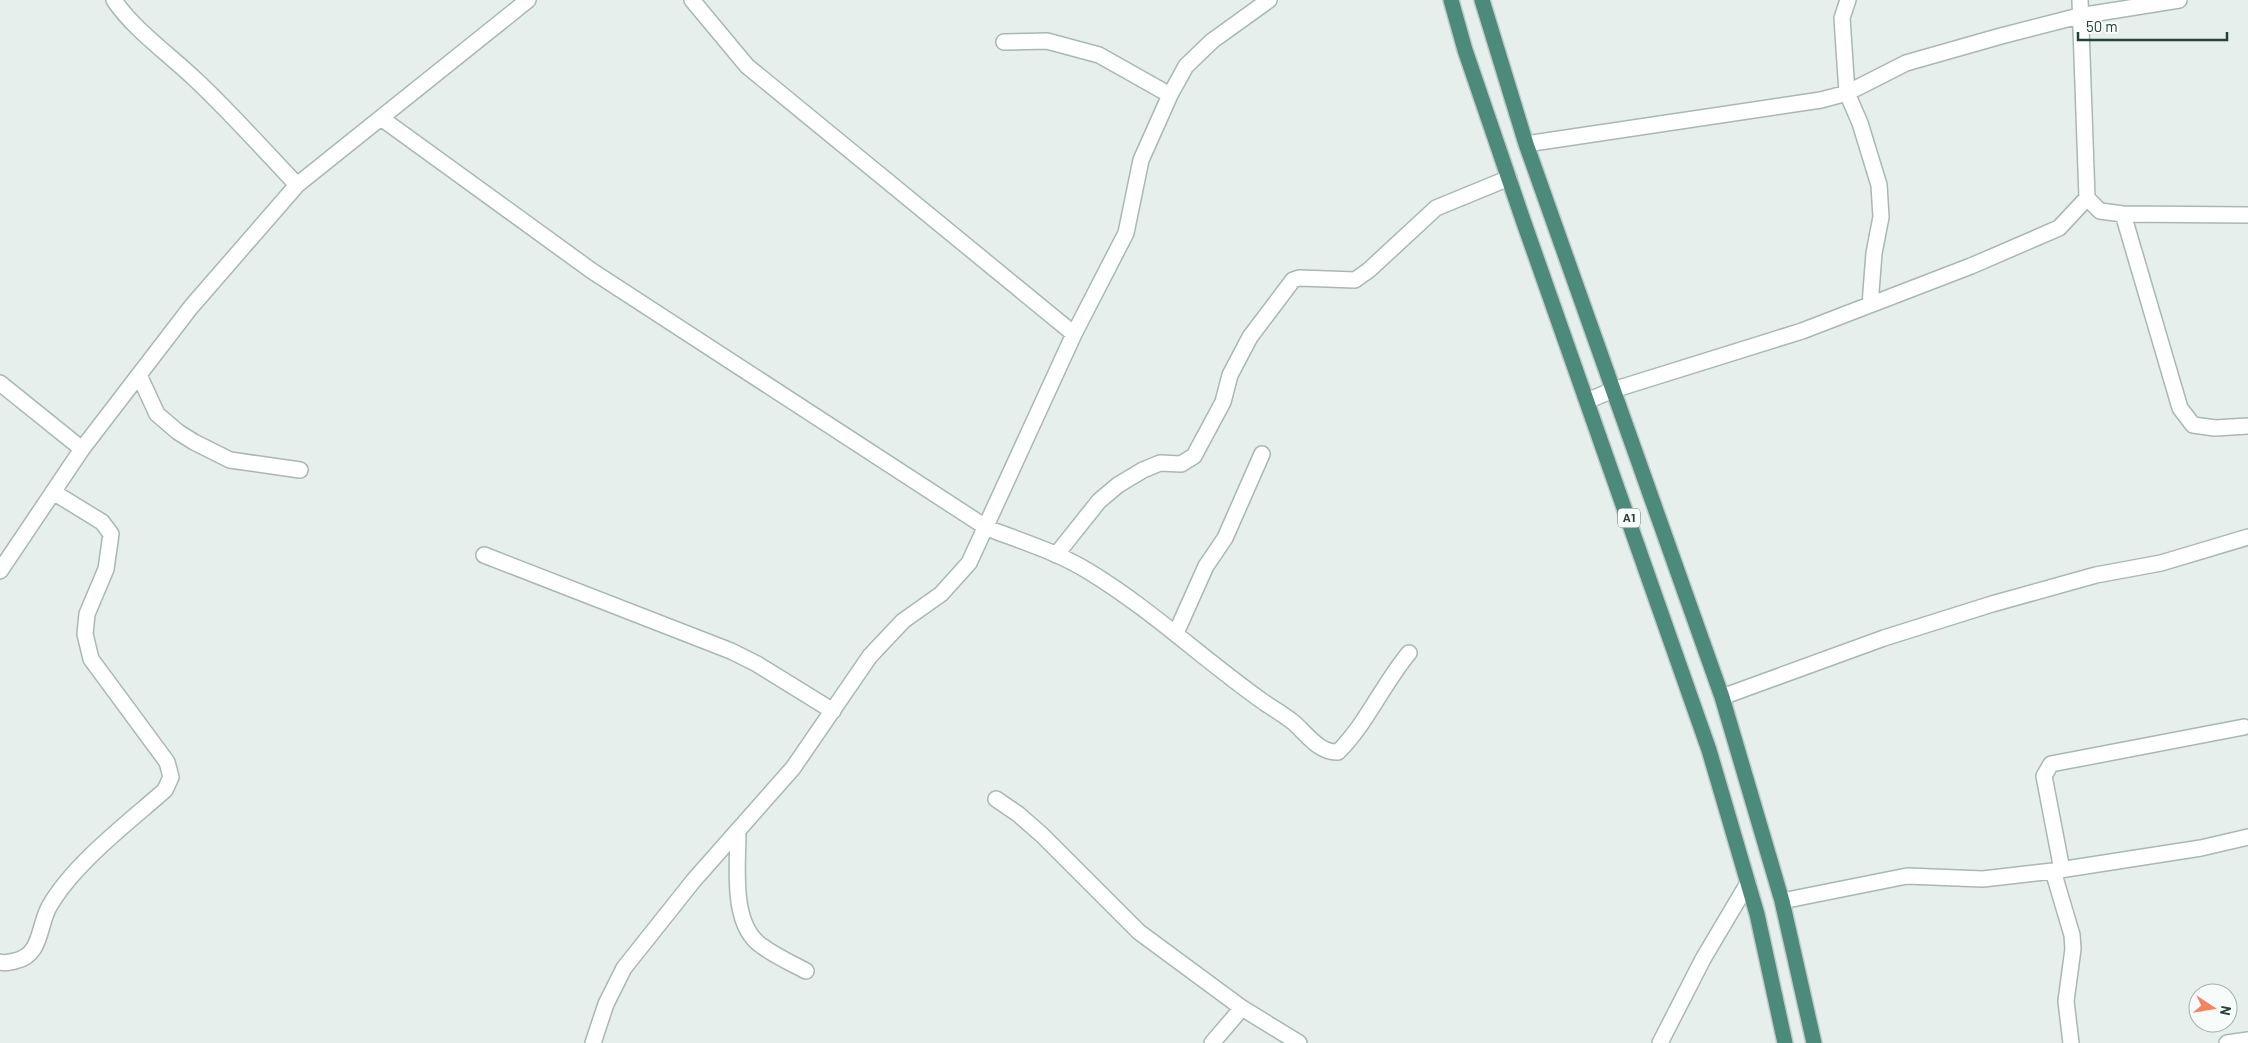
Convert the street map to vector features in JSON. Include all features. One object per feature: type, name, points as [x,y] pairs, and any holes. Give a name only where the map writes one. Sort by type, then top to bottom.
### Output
[{"type":"highway","name":"A1","points":[[1451,0],[1465,50],[1509,178],[1679,662],[1748,883],[1785,1043]]},
{"type":"highway","name":"A1","points":[[1482,0],[1526,144],[1722,697],[1782,901],[1814,1043]]},
{"type":"street","points":[[114,0],[130,22],[162,48],[208,91],[297,185]]},
{"type":"street","points":[[0,571],[82,449],[191,307],[297,185],[528,0]]},
{"type":"street","points":[[692,0],[747,66],[1074,334]]},
{"type":"street","points":[[593,1043],[606,1004],[624,968],[694,880],[793,768],[870,656],[903,621],[940,594],[969,563],[987,528],[1026,436],[1074,334],[1126,233],[1141,160],[1170,95],[1186,66],[1212,41],[1269,0]]},
{"type":"street","points":[[1848,0],[1842,18],[1847,93],[1860,123],[1879,185],[1881,217],[1874,253],[1870,305]]},
{"type":"street","points":[[2080,0],[2079,16],[2087,198],[2100,211],[2123,214],[2248,215]]},
{"type":"street","points":[[1526,144],[1801,104],[1847,93],[1906,63],[2079,16],[2179,0]]},
{"type":"street","points":[[1004,42],[1047,41],[1099,55],[1170,95]]},
{"type":"street","points":[[381,118],[592,271],[987,528],[1087,570],[1176,633],[1243,687],[1293,722],[1322,749],[1330,753],[1338,752],[1349,741],[1398,666],[1410,653]]},
{"type":"street","points":[[1056,556],[1099,501],[1118,485],[1143,470],[1160,463],[1181,464],[1194,456],[1222,402],[1230,375],[1250,337],[1293,280],[1300,278],[1355,280],[1369,270],[1436,208],[1509,178]]},
{"type":"street","points":[[1587,401],[1613,390],[1802,331],[1971,266],[2059,228],[2087,198]]},
{"type":"street","points":[[2123,214],[2180,408],[2192,424],[2215,428],[2248,426]]},
{"type":"street","points":[[139,375],[157,414],[178,432],[194,442],[230,460],[300,470]]},
{"type":"street","points":[[0,383],[82,449]]},
{"type":"street","points":[[1176,633],[1206,566],[1225,538],[1262,454]]},
{"type":"street","points":[[0,962],[4,964],[21,960],[37,945],[49,908],[71,875],[165,790],[171,777],[167,762],[91,659],[85,634],[87,614],[106,569],[111,534],[102,522],[53,492]]},
{"type":"street","points":[[1722,697],[1884,638],[1992,604],[2096,575],[2160,562],[2248,537]]},
{"type":"street","points":[[484,555],[731,652],[757,664],[832,712]]},
{"type":"street","points":[[2071,1043],[2066,1001],[2073,949],[2072,935],[2058,870],[2044,776],[2051,764],[2244,727]]},
{"type":"street","points":[[996,799],[1018,814],[1042,835],[1139,932],[1242,1008],[1299,1043]]},
{"type":"street","points":[[738,832],[738,902],[747,927],[760,945],[806,971]]},
{"type":"street","points":[[1782,901],[1907,876],[1983,880],[2201,848],[2248,837]]},
{"type":"street","points":[[1660,1043],[1703,959],[1748,883]]},
{"type":"street","points":[[1212,1043],[1242,1008]]},
{"type":"street","points":[[2227,1043],[2248,1040]]}]
